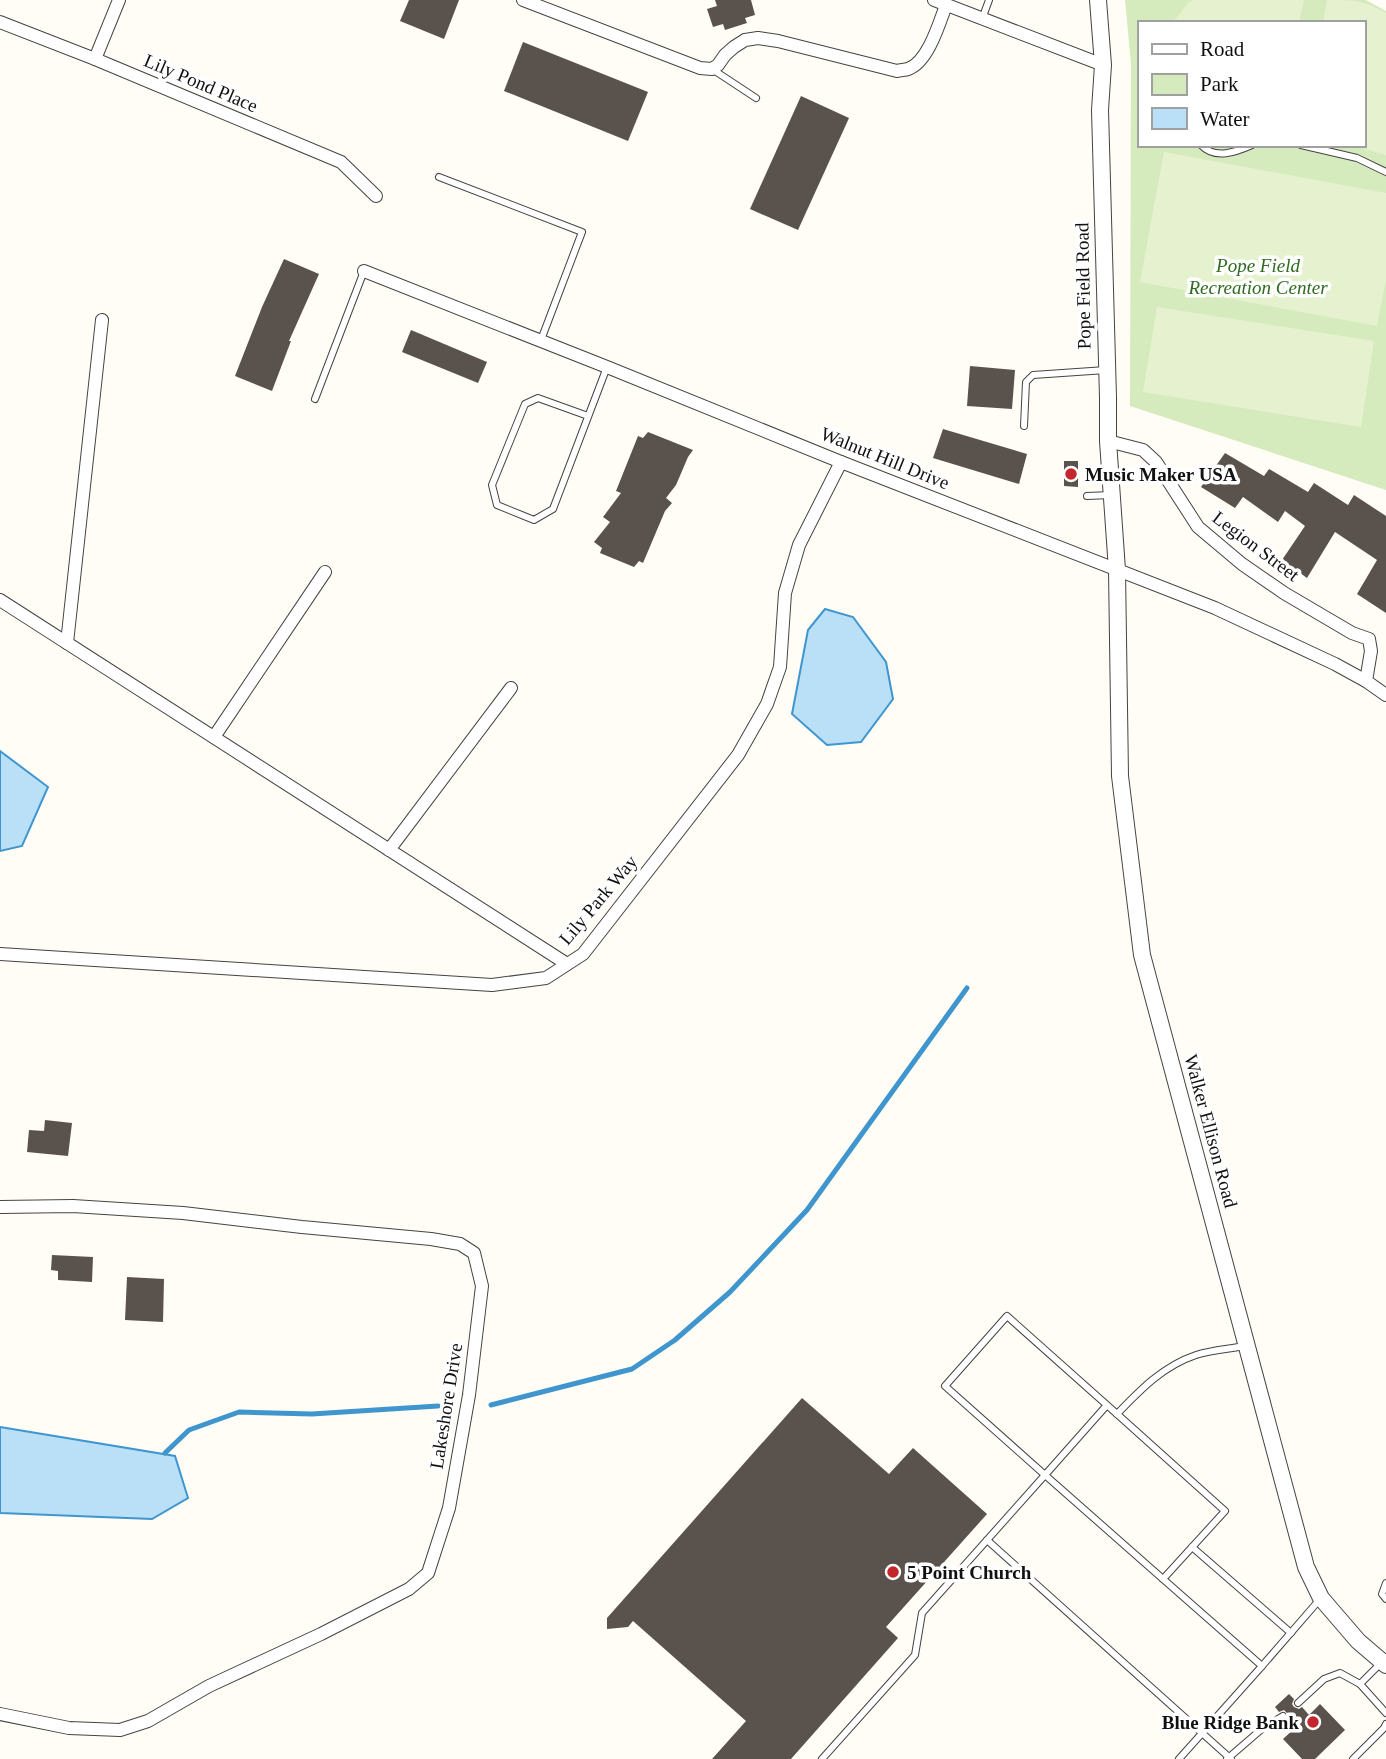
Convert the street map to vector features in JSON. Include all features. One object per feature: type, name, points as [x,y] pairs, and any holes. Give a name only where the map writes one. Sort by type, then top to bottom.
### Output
[{"type":"street","points":[[95,59],[119,0]]},
{"type":"street","points":[[523,0],[701,68],[712,69],[734,47],[745,40],[758,37],[897,71],[910,69],[921,60],[929,46],[940,3],[1102,65]]},
{"type":"street","name":"Pope Field Road","points":[[1098,0],[1102,65],[1100,110],[1108,441],[1117,570]]},
{"type":"street","name":"Lily Pond Place","points":[[0,22],[341,162],[376,195]]},
{"type":"street","name":"Walnut Hill Drive","points":[[364,271],[1227,614],[1335,664],[1386,695]]},
{"type":"street","points":[[67,643],[102,320]]},
{"type":"street","name":"Legion Street","points":[[1108,441],[1143,450],[1156,462],[1198,527],[1242,564],[1284,593],[1352,633],[1369,639],[1371,651],[1366,681]]},
{"type":"street","name":"Lily Park Way","points":[[0,954],[492,985],[546,978],[583,954],[738,755],[766,704],[780,667],[785,593],[799,545],[841,462]]},
{"type":"street","name":"Walker Ellison Road","points":[[1117,570],[1120,776],[1142,956],[1306,1567],[1321,1598],[1358,1641],[1385,1662]]},
{"type":"street","points":[[214,737],[325,572]]},
{"type":"street","points":[[0,600],[568,964]]},
{"type":"street","points":[[389,850],[511,688]]},
{"type":"street","name":"Lakeshore Drive","points":[[0,1207],[74,1206],[183,1213],[460,1244],[474,1252],[482,1286],[469,1395],[449,1508],[428,1573],[409,1588],[321,1634],[209,1686],[148,1721],[130,1727],[120,1730],[69,1728],[0,1714]]},
{"type":"lane","points":[[982,19],[989,0]]},
{"type":"lane","points":[[712,69],[756,98]]},
{"type":"lane","points":[[1203,147],[1222,154],[1248,147]]},
{"type":"lane","points":[[1310,147],[1357,158],[1386,172]]},
{"type":"lane","points":[[439,177],[582,232],[541,340]]},
{"type":"lane","points":[[315,399],[364,271]]},
{"type":"lane","points":[[588,416],[538,398],[525,404],[492,485],[497,505],[534,520],[553,509],[607,367]]},
{"type":"lane","points":[[1024,426],[1026,382],[1032,375],[1106,370]]},
{"type":"lane","points":[[1087,496],[1113,495]]},
{"type":"lane","points":[[1163,1579],[1225,1511],[1007,1316],[945,1387],[1163,1579],[1262,1666]]},
{"type":"lane","points":[[1117,1414],[1144,1387],[1172,1365],[1197,1355],[1246,1345]]},
{"type":"lane","points":[[824,1758],[915,1655],[922,1613],[1107,1405]]},
{"type":"lane","points":[[987,1540],[1229,1758],[1263,1728],[1283,1716]]},
{"type":"lane","points":[[1192,1547],[1291,1633]]},
{"type":"lane","points":[[1386,1583],[1382,1594],[1386,1599]]},
{"type":"lane","points":[[1179,1759],[1321,1598]]},
{"type":"lane","points":[[1360,1684],[1385,1662]]},
{"type":"lane","points":[[1298,1703],[1324,1679],[1340,1673],[1360,1684],[1386,1713]]},
{"type":"lane","points":[[1353,1759],[1386,1724]]},
{"type":"green space","name":"Pope Field Recreation Center","points":[[1125,0],[1366,0],[1386,11],[1386,490],[1130,406],[1131,64]]},
{"type":"green space","points":[[1193,0],[1304,0],[1299,21],[1174,21]]},
{"type":"green space","points":[[1327,0],[1358,2],[1386,13],[1386,155],[1359,147],[1365,147],[1365,21],[1323,21]]},
{"type":"green space","points":[[1164,152],[1386,193],[1386,280],[1377,326],[1140,282]]},
{"type":"green space","points":[[1157,307],[1374,341],[1361,427],[1143,392]]},
{"type":"water","points":[[825,609],[853,617],[886,662],[893,699],[861,742],[827,745],[792,714],[808,630]]},
{"type":"water","points":[[0,751],[48,787],[22,846],[0,851]]},
{"type":"water","points":[[0,1427],[175,1456],[188,1498],[152,1519],[0,1513]]},
{"type":"building","points":[[409,0],[459,0],[444,39],[400,21]]},
{"type":"building","points":[[715,0],[751,0],[755,15],[745,18],[747,23],[725,30],[723,24],[713,27],[707,9],[717,6]]},
{"type":"building","points":[[523,42],[648,92],[628,141],[504,91]]},
{"type":"building","points":[[801,96],[849,118],[798,230],[750,209]]},
{"type":"building","points":[[284,259],[319,274],[289,341],[272,391],[235,376]]},
{"type":"building","points":[[411,330],[487,362],[478,383],[402,352]]},
{"type":"building","points":[[970,366],[1015,370],[1012,409],[967,406]]},
{"type":"building","points":[[943,429],[1027,454],[1019,484],[933,458]]},
{"type":"building","points":[[648,432],[693,450],[676,485],[666,498],[672,503],[665,511],[643,563],[639,561],[634,567],[600,553],[602,548],[594,542],[610,522],[603,517],[621,493],[616,491],[638,436],[643,438]]},
{"type":"building","points":[[1225,453],[1264,476],[1269,469],[1308,492],[1314,483],[1348,505],[1354,495],[1386,516],[1386,613],[1357,594],[1377,560],[1335,532],[1307,578],[1282,560],[1305,526],[1285,511],[1278,522],[1243,497],[1235,508],[1201,487]]},
{"type":"building","name":"Music Maker USA","points":[[1064,461],[1078,461],[1078,487],[1064,486]]},
{"type":"building","points":[[45,1120],[72,1123],[68,1156],[27,1152],[29,1130],[44,1131]]},
{"type":"building","points":[[52,1255],[93,1257],[92,1282],[58,1280],[58,1271],[51,1270]]},
{"type":"building","points":[[127,1277],[164,1279],[163,1322],[125,1320]]},
{"type":"building","points":[[802,1398],[889,1474],[913,1448],[987,1514],[886,1627],[898,1638],[791,1759],[712,1759],[746,1721],[633,1621],[628,1627],[607,1629],[607,1618]]},
{"type":"building","name":"Blue Ridge Bank","points":[[1289,1694],[1294,1699],[1294,1707],[1302,1707],[1309,1715],[1320,1704],[1345,1730],[1315,1759],[1302,1759],[1283,1739],[1295,1728],[1287,1720],[1287,1713],[1284,1710],[1279,1712],[1275,1707]]},
{"type":"waterway","points":[[491,1405],[632,1369],[675,1340],[730,1292],[807,1210],[967,988]]},
{"type":"waterway","points":[[165,1453],[189,1430],[239,1412],[312,1414],[438,1406]]},
{"type":"place","name":"Music Maker USA","points":[[1071,474]]},
{"type":"place","name":"5 Point Church","points":[[893,1572]]},
{"type":"place","name":"Blue Ridge Bank","points":[[1313,1722]]}]
